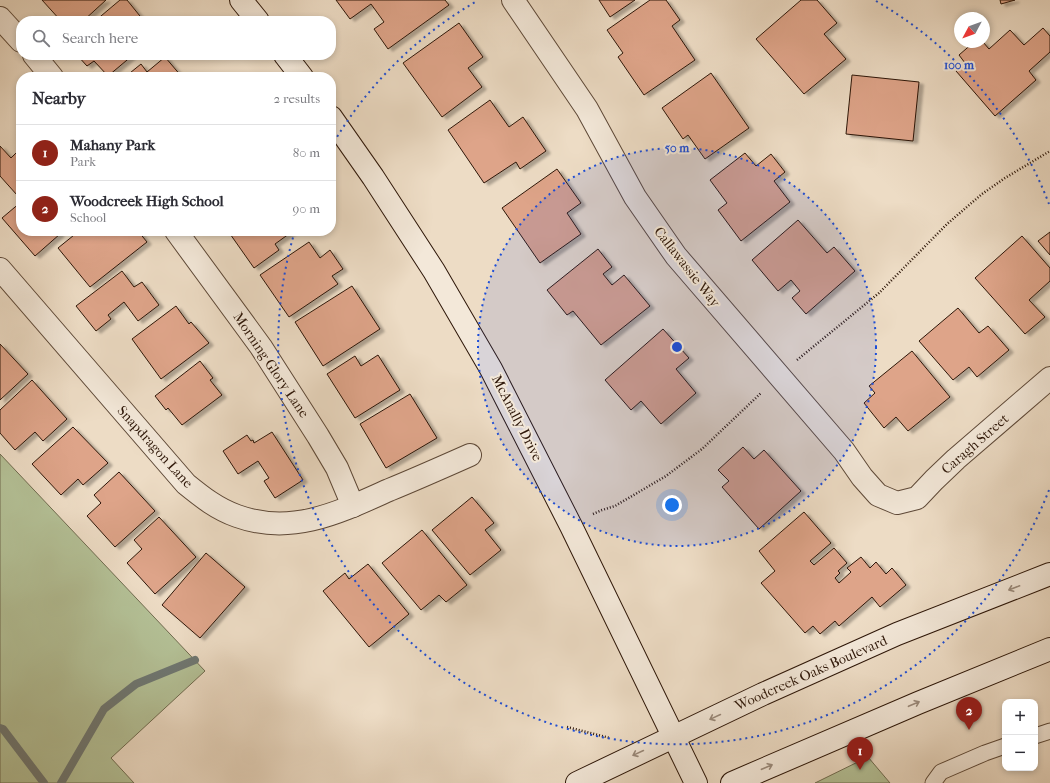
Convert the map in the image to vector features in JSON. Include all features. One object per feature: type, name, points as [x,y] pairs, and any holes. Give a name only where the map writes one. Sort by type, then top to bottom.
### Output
[{"type":"street","points":[[241,0],[254,16]]},
{"type":"street","name":"Callawassie Way","points":[[513,0],[587,109],[635,197],[676,256],[844,451],[862,477],[878,495],[897,503]]},
{"type":"street","points":[[0,18],[16,36]]},
{"type":"street","points":[[38,60],[48,72]]},
{"type":"street","points":[[289,60],[298,72]]},
{"type":"street","name":"McAnally Drive","points":[[336,124],[373,177],[445,290],[491,369],[572,526],[696,783]]},
{"type":"street","name":"Morning Glory Lane","points":[[180,236],[261,347],[337,468],[353,506]]},
{"type":"street","name":"Snapdragon Lane","points":[[0,269],[186,484],[210,503],[237,516],[264,523],[312,521],[332,515],[470,455]]},
{"type":"street","name":"Caragh Street","points":[[897,503],[918,498],[956,459],[1050,378]]},
{"type":"street","name":"Woodcreek Oaks Boulevard","points":[[577,783],[763,694],[897,634],[1050,574]]},
{"type":"street","points":[[732,783],[918,703],[1050,649]]},
{"type":"lane","points":[[1038,735],[1050,731]]},
{"type":"lane","points":[[933,783],[941,772],[1002,747]]},
{"type":"path","points":[[572,526],[602,510],[614,506],[666,476],[702,449],[778,376],[879,293],[947,224],[982,194],[1005,178],[1050,152]]},
{"type":"path","points":[[567,727],[612,739]]},
{"type":"green space","points":[[0,454],[205,671],[111,758],[134,783],[0,783]]},
{"type":"green space","points":[[868,757],[890,783],[815,783]]},
{"type":"building","points":[[42,0],[106,0],[88,16],[56,16]]},
{"type":"building","points":[[120,0],[127,0],[140,16],[101,16]]},
{"type":"building","points":[[336,0],[445,0],[449,5],[388,49],[374,29],[384,22],[371,4],[350,19]]},
{"type":"building","points":[[599,0],[635,0],[610,17]]},
{"type":"building","points":[[650,0],[666,0],[680,20],[672,26],[695,60],[644,95],[618,57],[623,53],[607,30]]},
{"type":"building","points":[[801,0],[817,0],[837,23],[824,34],[846,59],[804,94],[756,39]]},
{"type":"building","points":[[1000,0],[1015,0],[1001,4]]},
{"type":"building","points":[[459,23],[483,57],[468,68],[482,87],[442,117],[403,63]]},
{"type":"building","points":[[1043,28],[1050,36],[1050,52],[1029,71],[1036,80],[995,116],[956,71],[965,63],[959,55],[967,48],[989,49],[1010,30],[1024,45]]},
{"type":"building","points":[[82,60],[127,60],[113,72],[104,72],[94,61],[87,66]]},
{"type":"building","points":[[161,60],[168,60],[178,72],[147,72]]},
{"type":"building","points":[[141,64],[147,72],[131,72]]},
{"type":"building","points":[[711,73],[749,128],[705,159],[688,135],[683,139],[662,108]]},
{"type":"building","points":[[852,75],[919,82],[913,141],[846,134]]},
{"type":"building","points":[[490,100],[509,127],[523,117],[546,151],[520,169],[516,162],[484,183],[448,130]]},
{"type":"building","points":[[0,146],[11,158],[16,153],[16,194],[0,176]]},
{"type":"building","points":[[745,153],[756,166],[771,154],[785,172],[774,181],[790,202],[741,241],[718,210],[727,203],[710,180]]},
{"type":"building","points":[[557,169],[581,203],[567,213],[581,234],[540,263],[502,208]]},
{"type":"building","points":[[16,206],[16,234],[2,218]]},
{"type":"building","points":[[798,220],[827,253],[834,247],[855,271],[806,314],[792,298],[800,291],[791,280],[778,291],[752,260]]},
{"type":"building","points":[[1050,232],[1050,255],[1038,241]]},
{"type":"building","points":[[18,236],[58,236],[35,256]]},
{"type":"building","points":[[73,236],[142,236],[147,242],[90,287],[58,248]]},
{"type":"building","points":[[232,236],[286,236],[275,244],[279,250],[254,268]]},
{"type":"building","points":[[1022,236],[1050,268],[1050,281],[1029,300],[1045,317],[1025,334],[975,278]]},
{"type":"building","points":[[309,242],[320,258],[330,250],[343,269],[332,276],[338,284],[289,317],[260,275]]},
{"type":"building","points":[[598,249],[612,267],[603,274],[612,285],[624,275],[650,306],[601,345],[573,311],[567,315],[547,290]]},
{"type":"building","points":[[122,271],[134,287],[142,282],[159,305],[138,321],[124,302],[108,315],[111,319],[96,331],[76,306]]},
{"type":"building","points":[[352,286],[380,329],[323,366],[295,322]]},
{"type":"building","points":[[176,306],[189,324],[191,322],[209,343],[161,379],[132,339]]},
{"type":"building","points":[[958,308],[979,333],[988,326],[1009,350],[977,377],[969,367],[953,380],[919,341]]},
{"type":"building","points":[[663,329],[689,358],[676,369],[696,393],[661,424],[641,401],[631,410],[605,380]]},
{"type":"building","points":[[0,344],[28,374],[0,400]]},
{"type":"building","points":[[912,351],[950,397],[908,431],[896,417],[884,428],[864,403],[875,393],[869,386]]},
{"type":"building","points":[[378,355],[400,390],[355,418],[327,374],[355,356],[361,366]]},
{"type":"building","points":[[200,361],[213,378],[210,380],[222,395],[182,425],[168,408],[166,410],[155,396]]},
{"type":"building","points":[[32,380],[67,419],[43,441],[35,432],[15,450],[0,433],[0,410]]},
{"type":"building","points":[[410,394],[437,438],[386,468],[360,424]]},
{"type":"building","points":[[73,427],[108,463],[83,485],[78,479],[61,495],[32,464]]},
{"type":"building","points":[[272,432],[303,480],[275,498],[264,481],[269,478],[258,461],[238,474],[223,451],[247,435],[251,441],[253,440],[254,443]]},
{"type":"building","points":[[743,447],[754,459],[764,450],[801,491],[759,529],[722,487],[729,481],[718,470]]},
{"type":"building","points":[[119,472],[155,511],[115,547],[87,516],[101,503],[94,495]]},
{"type":"building","points":[[472,497],[494,523],[485,530],[501,550],[470,575],[432,530]]},
{"type":"building","points":[[804,512],[831,543],[810,561],[814,565],[834,548],[847,563],[838,571],[840,573],[835,578],[839,583],[851,572],[847,568],[861,557],[870,568],[876,562],[886,574],[892,568],[906,585],[880,607],[872,597],[839,626],[835,621],[820,634],[813,626],[805,633],[761,583],[775,571],[759,551]]},
{"type":"building","points":[[159,517],[196,557],[155,594],[127,563],[142,549],[134,540]]},
{"type":"building","points":[[422,530],[467,585],[446,602],[439,595],[421,610],[382,563]]},
{"type":"building","points":[[206,553],[245,587],[200,638],[162,605]]},
{"type":"building","points":[[368,564],[409,614],[369,647],[323,591],[345,573],[349,579]]},
{"type":"waterway","points":[[61,783],[104,709],[136,684],[195,660]]},
{"type":"waterway","points":[[0,728],[3,729],[44,783]]},
{"type":"place","name":"Woodcreek High School","points":[[969,730]]},
{"type":"place","name":"Mahany Park","points":[[860,770]]}]
